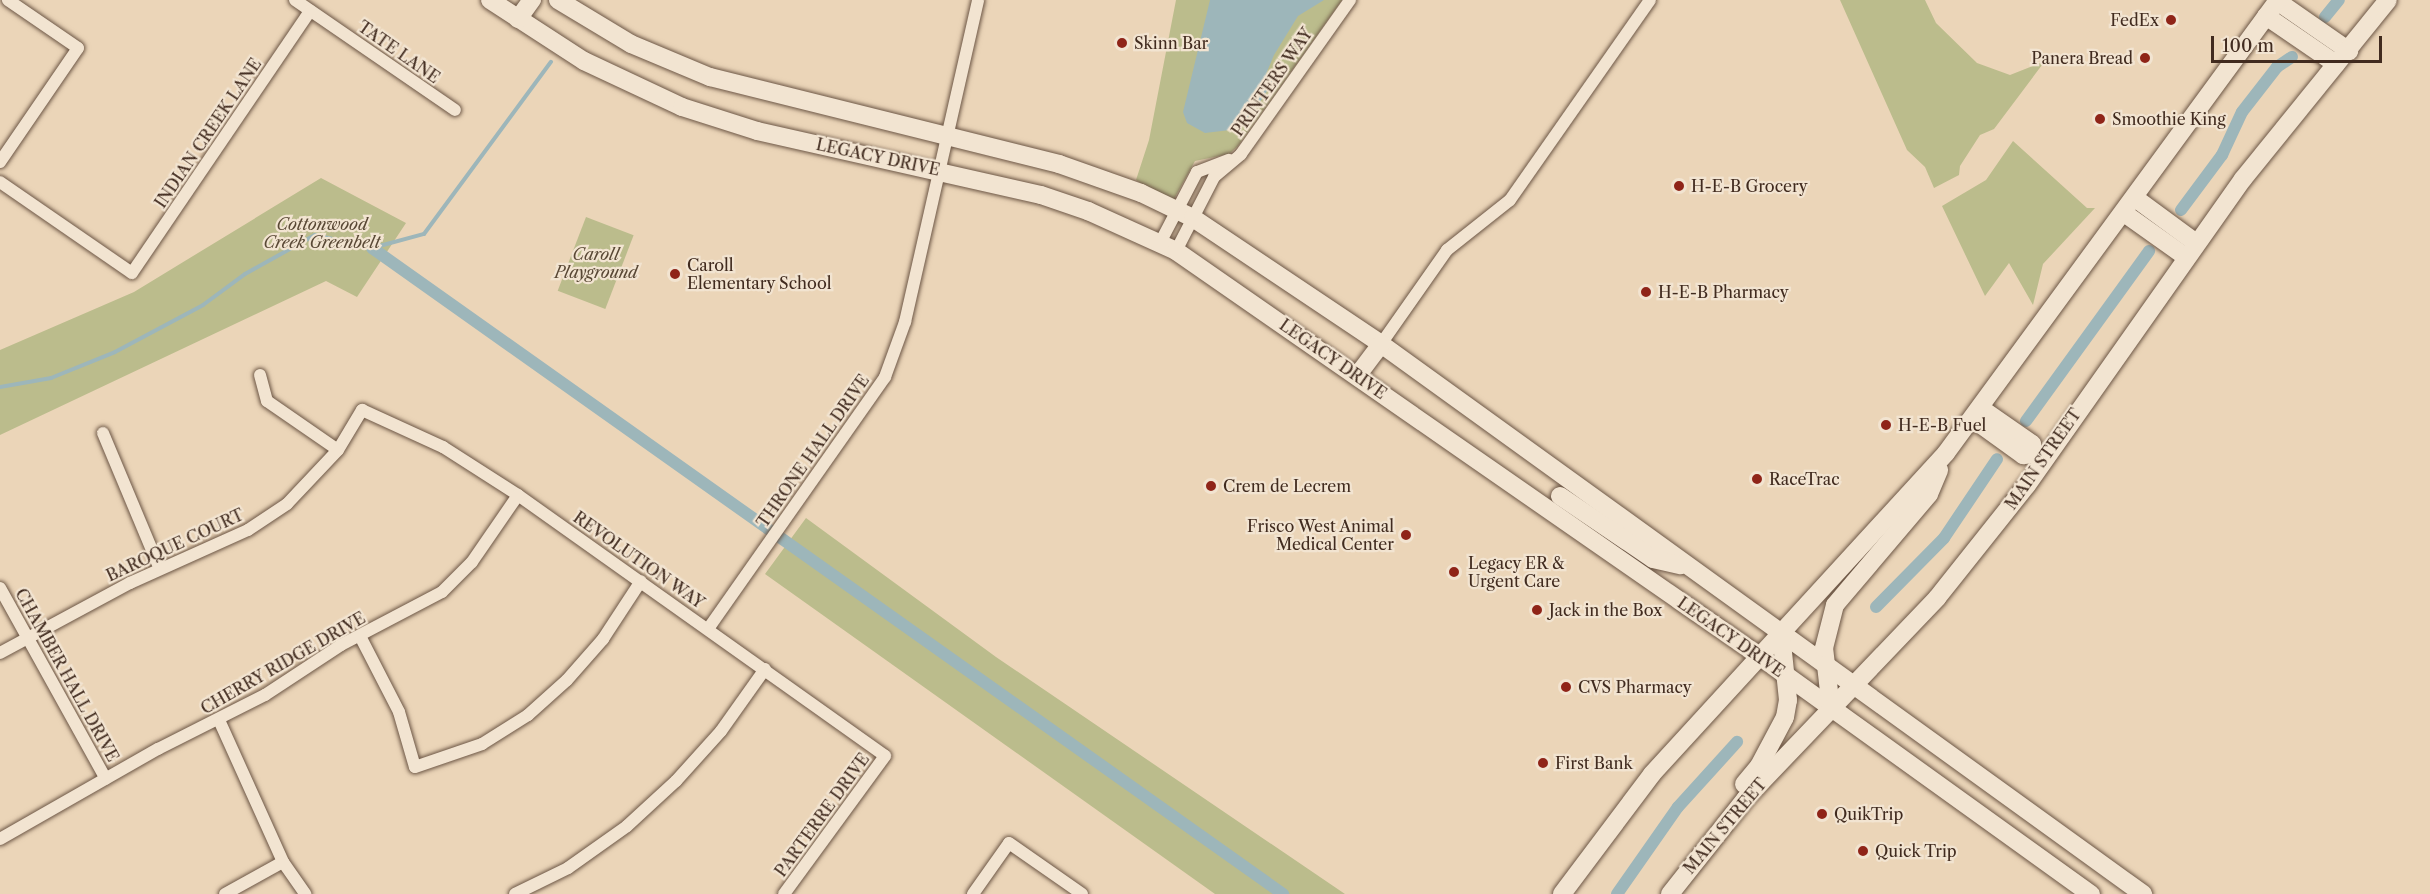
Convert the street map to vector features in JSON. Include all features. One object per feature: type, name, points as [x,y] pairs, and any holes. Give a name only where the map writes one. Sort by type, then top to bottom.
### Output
[{"type":"main road","name":"LEGACY DRIVE","points":[[490,0],[584,61],[682,107],[757,131],[940,171],[1067,203],[1168,247],[1357,376],[1555,503],[1831,709],[2091,894]]},
{"type":"main road","points":[[518,19],[531,0]]},
{"type":"main road","name":"LEGACY DRIVE","points":[[558,0],[632,44],[710,77],[1099,177],[1185,214],[1381,344],[2143,894]]},
{"type":"main road","points":[[1562,894],[1652,774],[1762,658],[1781,633],[1946,453],[1977,414],[2278,0],[2349,51]]},
{"type":"main road","name":"MAIN STREET","points":[[1672,891],[1740,805],[1937,598],[2191,250],[2388,0]]},
{"type":"main road","points":[[2266,16],[2336,64]]},
{"type":"main road","points":[[2135,198],[2191,250]]},
{"type":"main road","points":[[2124,213],[2191,250]]},
{"type":"main road","points":[[1357,376],[1381,344]]},
{"type":"main road","points":[[1977,414],[2032,444],[2038,457]]},
{"type":"main road","points":[[1831,709],[1824,663],[1828,621],[1835,605],[1929,494],[1946,453]]},
{"type":"main road","points":[[1572,481],[1555,503],[1653,559],[1694,569]]},
{"type":"main road","points":[[1672,891],[1687,855],[1759,766],[1778,734],[1788,700],[1781,633]]},
{"type":"main road","points":[[2034,854],[2052,828]]},
{"type":"street","points":[[0,162],[78,48],[8,0]]},
{"type":"street","name":"TATE LANE","points":[[295,0],[455,110]]},
{"type":"street","name":"THRONE HALL DRIVE","points":[[708,629],[885,377],[905,322],[950,137],[978,0]]},
{"type":"street","name":"PRINTERS WAY","points":[[1168,247],[1185,214],[1214,177],[1241,154],[1350,0]]},
{"type":"street","points":[[1381,344],[1447,250],[1510,200],[1650,0]]},
{"type":"street","name":"INDIAN CREEK LANE","points":[[0,182],[132,273],[310,11]]},
{"type":"street","name":"PRINTERS WAY","points":[[1168,247],[1185,214],[1200,170],[1241,154]]},
{"type":"street","points":[[260,375],[267,401],[338,450]]},
{"type":"street","name":"BAROQUE COURT","points":[[0,653],[160,569],[248,530],[287,504],[338,450],[362,410]]},
{"type":"street","name":"REVOLUTION WAY","points":[[362,410],[443,447],[518,495],[885,756]]},
{"type":"street","points":[[103,433],[160,569]]},
{"type":"street","name":"CHERRY RIDGE DRIVE","points":[[0,839],[106,779],[219,720],[360,636],[442,592],[472,562],[518,495]]},
{"type":"street","points":[[360,636],[399,712],[415,767],[482,744],[528,715],[567,680],[603,639],[641,581]]},
{"type":"street","name":"CHAMBER HALL DRIVE","points":[[0,588],[106,779]]},
{"type":"street","points":[[515,894],[568,868],[627,826],[676,781],[721,731],[765,669]]},
{"type":"street","points":[[219,720],[283,862],[305,894]]},
{"type":"street","name":"PARTERRE DRIVE","points":[[784,894],[885,756]]},
{"type":"street","points":[[973,894],[1009,843],[1082,894]]},
{"type":"street","points":[[225,894],[283,862]]},
{"type":"green space","points":[[1176,0],[1342,0],[1238,146],[1229,154],[1195,161],[1174,199],[1162,197],[1136,180],[1149,140]]},
{"type":"green space","points":[[1840,0],[1925,0],[1936,23],[1977,63],[2010,75],[2045,61],[1994,129],[1980,135],[1960,166],[1959,175],[1934,188],[1925,167],[1907,150]]},
{"type":"green space","points":[[2013,141],[2087,208],[2095,208],[2043,264],[2033,305],[2009,263],[1985,296],[1942,206],[1986,180]]},
{"type":"green space","name":"Cottonwood Creek Greenbelt","points":[[321,178],[406,223],[357,297],[326,281],[0,435],[0,350],[134,292]]},
{"type":"green space","name":"Caroll Playground","points":[[586,217],[634,235],[605,309],[558,291]]},
{"type":"green space","points":[[806,518],[996,657],[1345,894],[1215,894],[765,574]]},
{"type":"water","points":[[1210,0],[1324,0],[1298,16],[1274,55],[1266,74],[1273,82],[1256,108],[1238,129],[1205,133],[1187,123],[1183,112]]},
{"type":"waterway","points":[[2325,17],[2339,0]]},
{"type":"waterway","points":[[2181,210],[2222,155],[2242,112],[2277,67],[2292,57]]},
{"type":"waterway","points":[[0,387],[51,378],[115,352],[203,305],[245,274],[315,235],[372,248],[424,234],[551,62]]},
{"type":"waterway","points":[[372,248],[1283,894]]},
{"type":"waterway","points":[[2026,421],[2149,251]]},
{"type":"waterway","points":[[1876,607],[1944,538],[1997,459]]},
{"type":"waterway","points":[[1617,894],[1678,807],[1737,742]]},
{"type":"place","name":"FedEx","points":[[2171,20]]},
{"type":"place","name":"Skinn Bar","points":[[1122,43]]},
{"type":"place","name":"Panera Bread","points":[[2145,58]]},
{"type":"place","name":"Smoothie King","points":[[2100,119]]},
{"type":"place","name":"H-E-B Grocery","points":[[1679,186]]},
{"type":"place","name":"Caroll Elementary School","points":[[675,274]]},
{"type":"place","name":"H-E-B Pharmacy","points":[[1646,292]]},
{"type":"place","name":"H-E-B Fuel","points":[[1886,425]]},
{"type":"place","name":"RaceTrac","points":[[1757,479]]},
{"type":"place","name":"Crem de Lecrem","points":[[1211,486]]},
{"type":"place","name":"Frisco West Animal Medical Center","points":[[1406,535]]},
{"type":"place","name":"Legacy ER & Urgent Care","points":[[1454,572]]},
{"type":"place","name":"Jack in the Box","points":[[1537,610]]},
{"type":"place","name":"CVS Pharmacy","points":[[1566,687]]},
{"type":"place","name":"First Bank","points":[[1543,763]]},
{"type":"place","name":"QuikTrip","points":[[1822,814]]},
{"type":"place","name":"Quick Trip","points":[[1863,851]]}]
